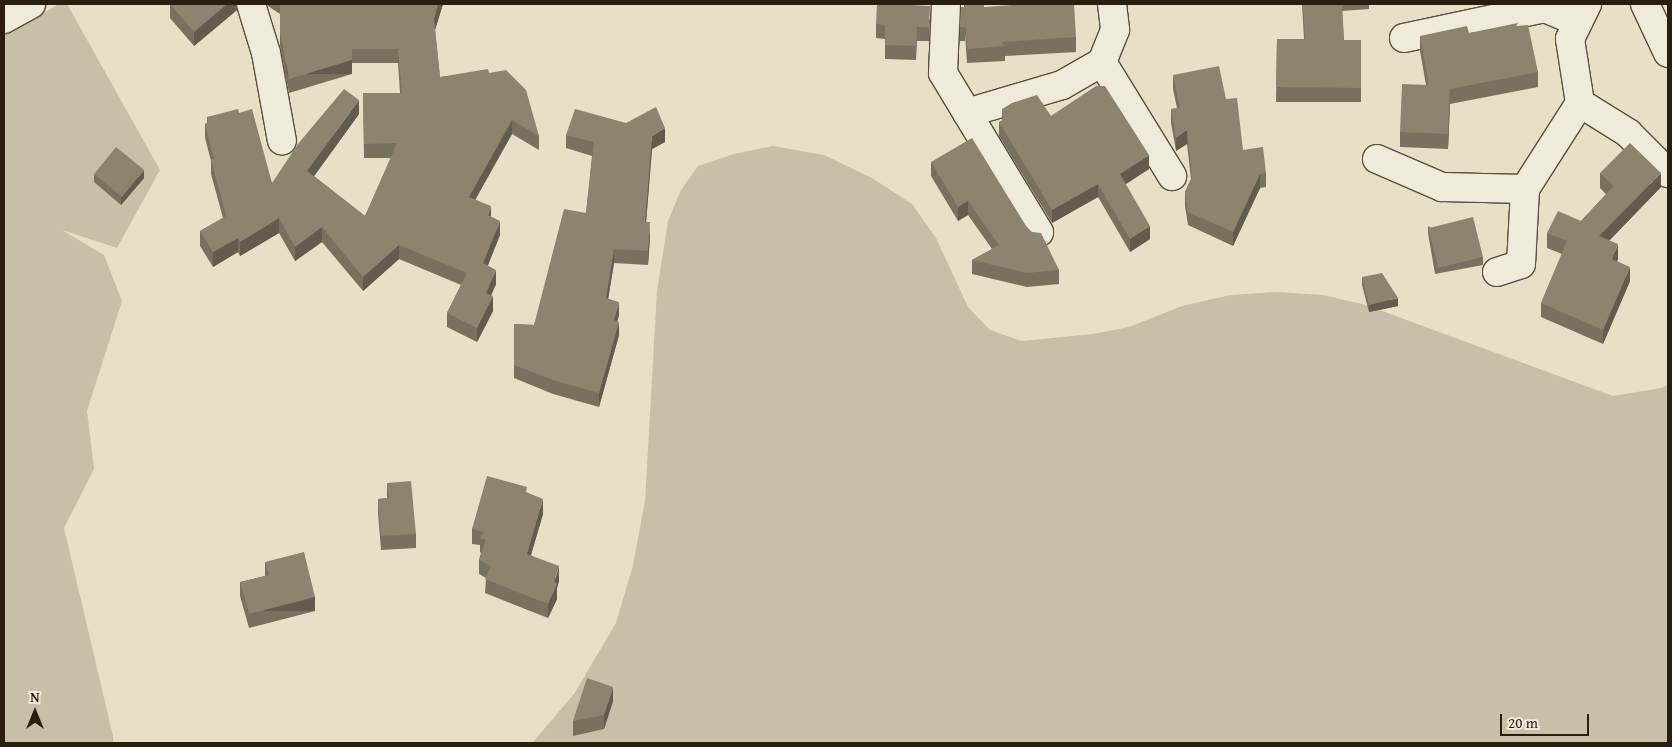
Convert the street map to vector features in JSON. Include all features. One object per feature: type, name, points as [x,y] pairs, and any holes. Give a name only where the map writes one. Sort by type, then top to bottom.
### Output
[{"type":"street","points":[[4,19],[31,4]]},
{"type":"street","points":[[251,4],[266,53],[282,141]]},
{"type":"street","points":[[946,4],[943,73],[1040,232]]},
{"type":"street","points":[[967,113],[1062,85],[1102,62],[1115,30],[1112,4]]},
{"type":"street","points":[[1645,4],[1668,53]]},
{"type":"street","points":[[1404,38],[1545,8],[1583,13],[1570,39],[1580,103],[1525,190],[1521,264],[1497,272]]},
{"type":"street","points":[[1102,62],[1172,176]]},
{"type":"street","points":[[1580,103],[1628,133],[1668,173]]},
{"type":"street","points":[[1378,159],[1442,187],[1525,190]]},
{"type":"shaded area","points":[[59,4],[67,4],[160,170],[117,248],[62,230],[104,255],[122,301],[87,411],[94,469],[64,528],[113,736],[113,743],[4,743],[4,36]]},
{"type":"shaded area","points":[[773,146],[824,155],[872,178],[912,204],[936,238],[968,307],[990,330],[1022,341],[1093,334],[1129,327],[1182,306],[1230,295],[1276,292],[1323,295],[1366,305],[1613,396],[1661,388],[1668,385],[1668,743],[532,743],[574,694],[616,623],[633,565],[645,501],[657,291],[668,221],[681,190],[698,166],[734,154]]},
{"type":"building","points":[[170,4],[227,4],[194,32]]},
{"type":"building","points":[[280,4],[438,4],[434,19],[440,77],[488,69],[489,73],[506,70],[526,90],[539,136],[512,120],[469,197],[491,206],[488,215],[500,221],[483,263],[496,270],[486,293],[493,296],[477,328],[447,313],[467,273],[399,245],[363,277],[322,227],[295,247],[279,218],[240,242],[238,238],[213,252],[200,231],[226,216],[211,159],[214,159],[205,124],[208,123],[207,117],[238,109],[239,113],[252,109],[272,183],[298,144],[344,89],[359,100],[307,171],[365,216],[397,143],[364,144],[363,93],[402,93],[398,49],[352,49],[352,60],[289,79],[280,32]]},
{"type":"building","points":[[877,4],[930,6],[929,27],[917,27],[916,46],[885,45],[885,25],[876,24]]},
{"type":"building","points":[[964,4],[984,4],[984,7],[1026,4],[1074,4],[1076,37],[1002,42],[1005,46],[967,49],[965,19],[965,27],[960,27],[961,7],[965,7]]},
{"type":"building","points":[[1303,4],[1342,4],[1344,40],[1361,40],[1361,88],[1276,87],[1277,39],[1305,39]]},
{"type":"building","points":[[1518,23],[1516,26],[1528,25],[1538,72],[1450,89],[1448,134],[1400,132],[1402,84],[1429,85],[1420,36],[1467,26],[1469,33]]},
{"type":"building","points":[[1219,66],[1226,99],[1237,98],[1243,150],[1263,147],[1266,173],[1260,174],[1233,232],[1188,212],[1185,192],[1192,177],[1187,130],[1176,138],[1171,109],[1180,108],[1173,75]]},
{"type":"building","points":[[1096,86],[1105,86],[1149,155],[1120,174],[1150,226],[1130,239],[1098,184],[1052,210],[999,122],[1003,120],[1002,109],[1012,103],[1037,95],[1051,116]]},
{"type":"building","points":[[656,107],[665,128],[652,136],[645,222],[650,222],[648,251],[614,249],[606,298],[619,302],[614,320],[619,322],[599,393],[553,380],[514,365],[514,324],[534,325],[564,209],[586,213],[594,142],[566,135],[575,109],[626,123]]},
{"type":"building","points":[[972,138],[1026,226],[1032,232],[1041,233],[1059,270],[1027,273],[972,260],[999,245],[968,201],[958,207],[931,162]]},
{"type":"building","points":[[1630,143],[1661,173],[1599,236],[1618,244],[1612,259],[1630,267],[1603,330],[1541,303],[1567,241],[1547,233],[1558,211],[1581,221],[1614,186],[1600,173]]},
{"type":"building","points":[[116,147],[144,170],[122,197],[94,174]]},
{"type":"building","points":[[1473,217],[1483,257],[1438,268],[1428,228]]},
{"type":"building","points":[[1382,273],[1398,298],[1369,305],[1362,277]]},
{"type":"building","points":[[487,476],[527,487],[526,492],[543,499],[527,554],[559,566],[554,581],[557,584],[548,604],[485,579],[491,566],[479,560],[486,540],[480,538],[484,532],[472,529]]},
{"type":"building","points":[[411,481],[416,534],[381,536],[378,499],[389,498],[387,483]]},
{"type":"building","points":[[304,552],[315,597],[249,614],[240,582],[269,575],[265,562]]},
{"type":"building","points":[[587,678],[613,687],[604,715],[573,721]]}]
